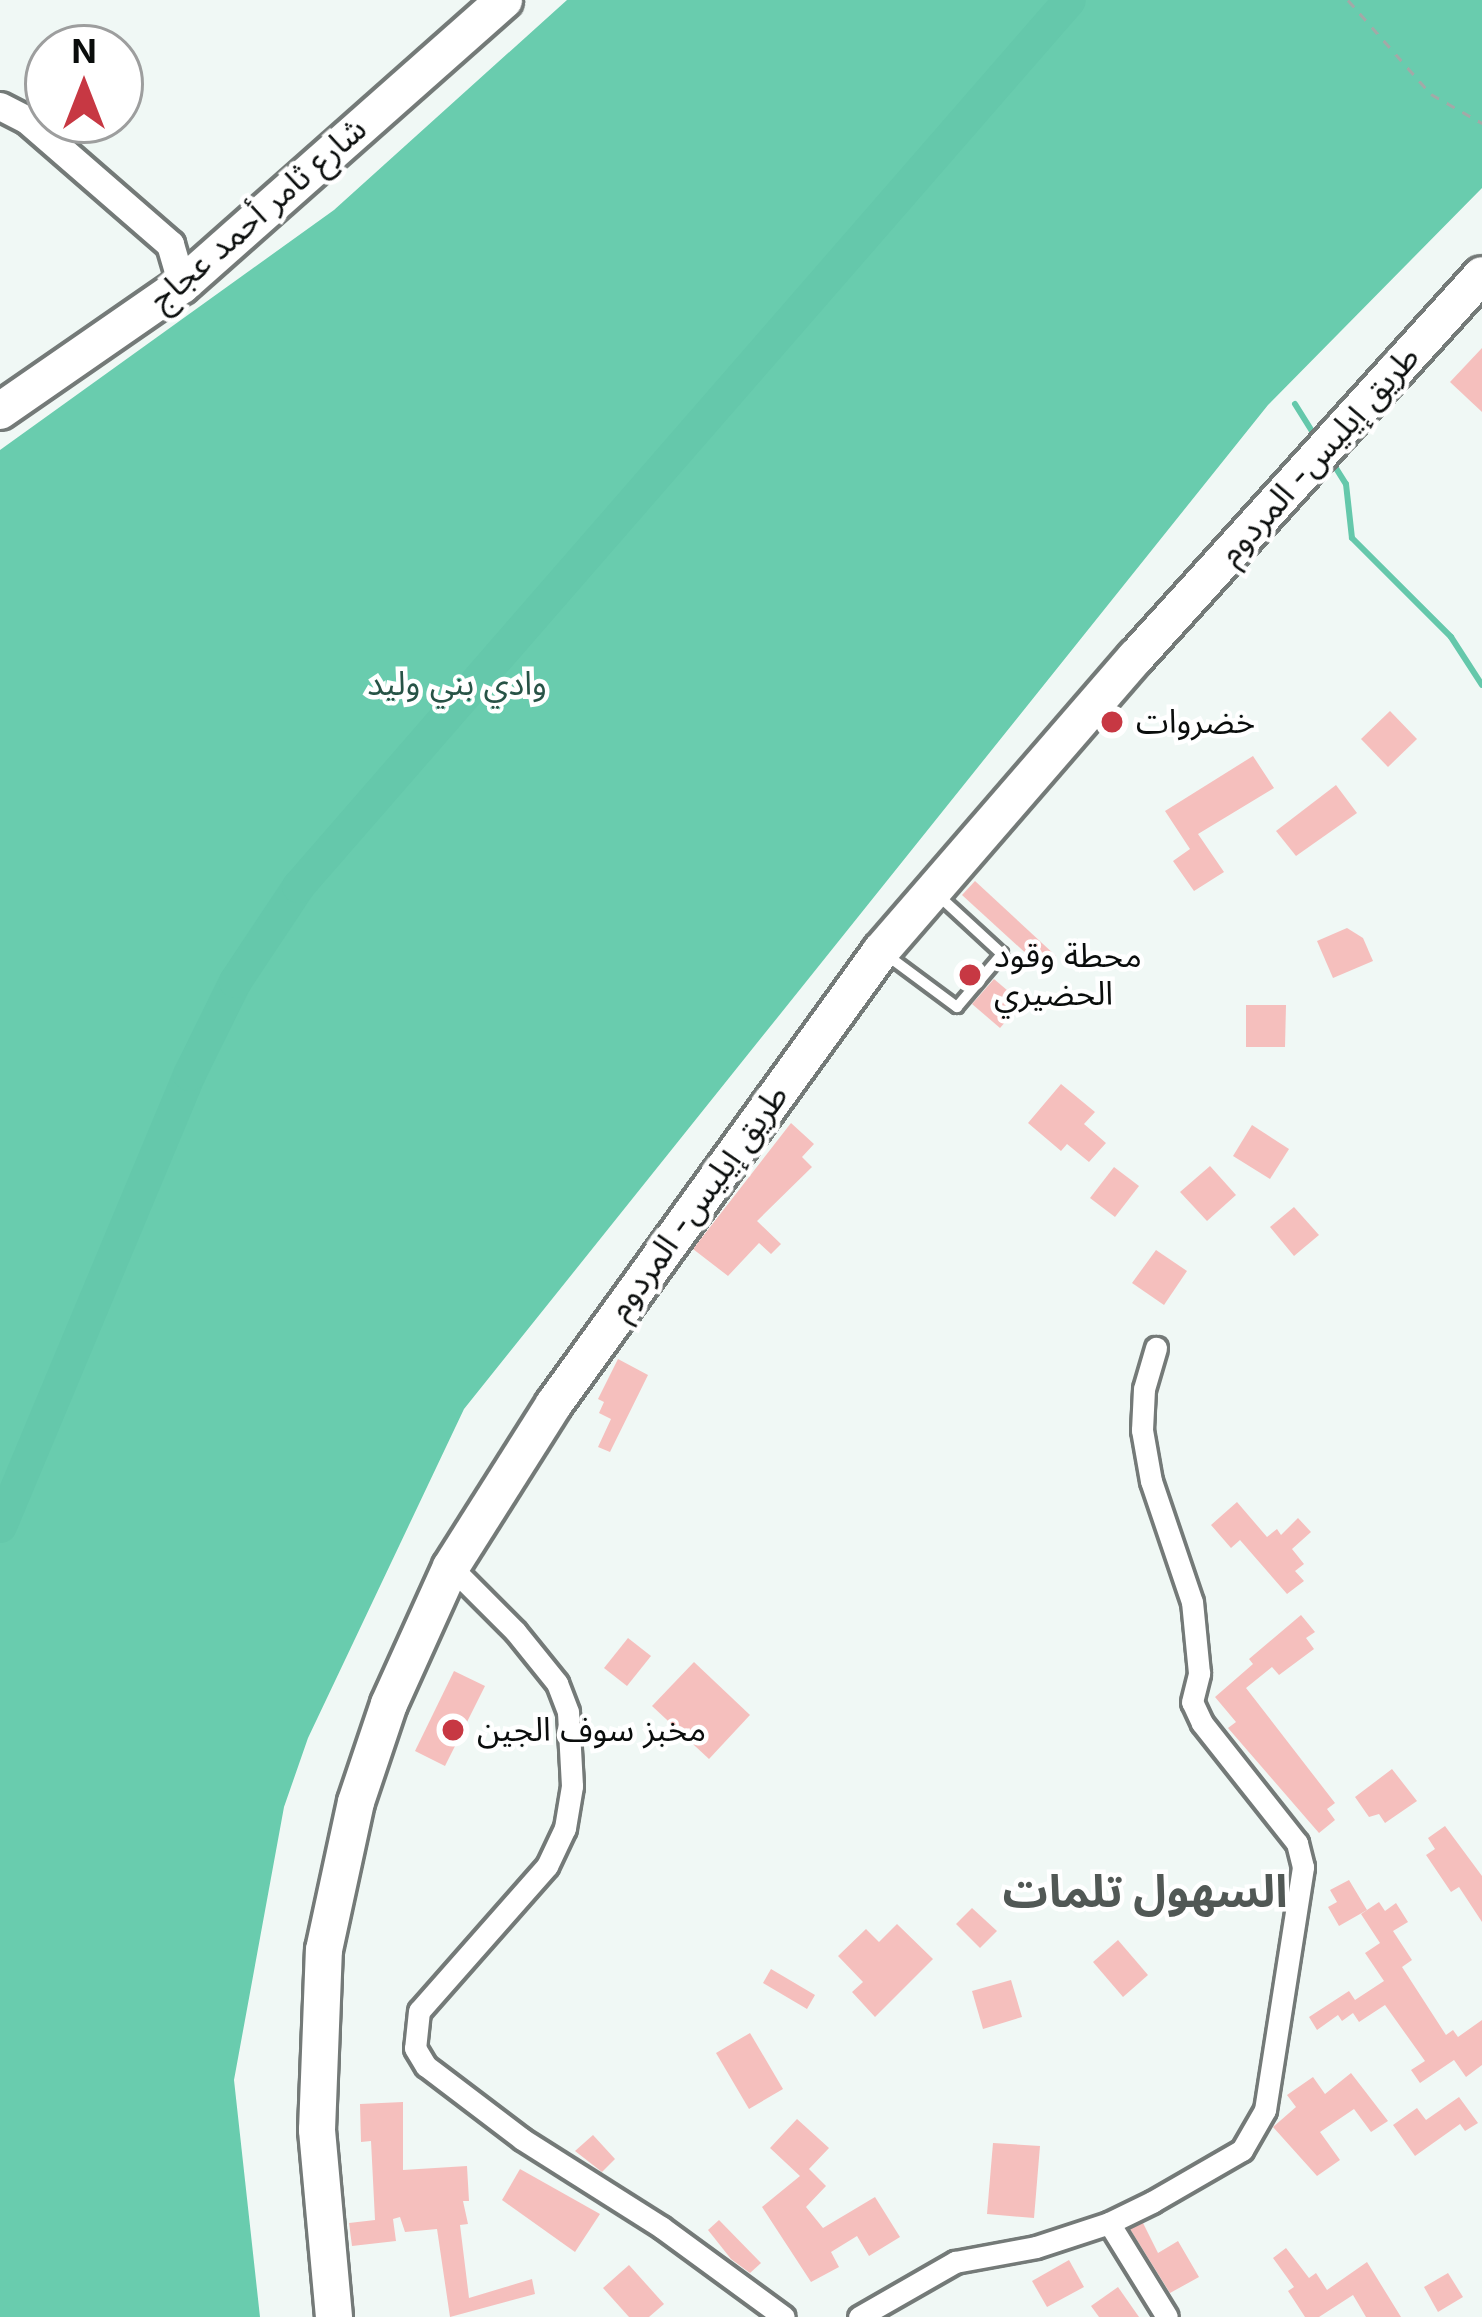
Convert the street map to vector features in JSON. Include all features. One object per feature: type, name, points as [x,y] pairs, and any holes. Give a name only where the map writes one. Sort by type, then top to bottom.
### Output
[{"type":"main road","name":"شارع ثامر أحمد عجاج","points":[[0,411],[182,285],[504,0]]},
{"type":"main road","name":"طريق إيليس- المردوم","points":[[334,2317],[316,2130],[324,1950],[362,1783],[389,1704],[452,1567],[554,1404],[881,951],[1482,275]]},
{"type":"street","points":[[0,106],[26,119],[170,244],[182,285]]},
{"type":"street","points":[[859,2317],[955,2262],[1036,2247],[1109,2223],[1242,2150],[1256,2132],[1274,2079],[1303,1868],[1297,1843],[1202,1723],[1192,1702],[1199,1673],[1192,1602],[1151,1481],[1142,1430],[1144,1389],[1156,1348]]},
{"type":"street","points":[[452,1567],[515,1630],[557,1683],[568,1712],[572,1786],[566,1828],[548,1866],[419,2011],[415,2048],[426,2066],[522,2139],[662,2227],[784,2317]]},
{"type":"street","points":[[1109,2223],[1167,2317]]},
{"type":"lane","points":[[881,951],[957,1006],[1002,954],[933,891]]},
{"type":"path","points":[[1348,0],[1431,94],[1482,123]]},
{"type":"green space","name":"وادي بني وليد","points":[[567,0],[1482,0],[1482,188],[1268,405],[464,1409],[308,1738],[284,1807],[234,2080],[260,2317],[0,2317],[0,450],[334,210]]},
{"type":"building","points":[[1482,348],[1482,412],[1450,382]]},
{"type":"building","points":[[1390,711],[1417,739],[1388,767],[1361,739]]},
{"type":"building","points":[[1253,756],[1274,788],[1198,834],[1224,872],[1194,891],[1173,861],[1190,849],[1165,811]]},
{"type":"building","points":[[1336,785],[1357,813],[1296,856],[1276,831]]},
{"type":"building","points":[[975,881],[1056,956],[1043,969],[962,895]]},
{"type":"building","points":[[1347,928],[1363,938],[1373,961],[1333,978],[1317,941]]},
{"type":"building","points":[[994,979],[1022,1003],[1000,1028],[972,1004]]},
{"type":"building","points":[[1246,1005],[1286,1005],[1285,1047],[1246,1047]]},
{"type":"building","points":[[1061,1084],[1095,1112],[1084,1124],[1106,1143],[1089,1162],[1067,1144],[1061,1151],[1028,1123]]},
{"type":"building","points":[[791,1123],[814,1144],[802,1157],[812,1167],[757,1221],[781,1244],[771,1254],[759,1243],[728,1276],[693,1249]]},
{"type":"building","points":[[1252,1125],[1289,1149],[1270,1179],[1233,1156]]},
{"type":"building","points":[[1210,1166],[1236,1195],[1207,1221],[1180,1192]]},
{"type":"building","points":[[1114,1167],[1139,1186],[1115,1217],[1090,1198]]},
{"type":"building","points":[[1294,1207],[1319,1235],[1294,1256],[1270,1227]]},
{"type":"building","points":[[1156,1250],[1187,1271],[1164,1305],[1132,1283]]},
{"type":"building","points":[[618,1359],[648,1375],[610,1452],[598,1447],[611,1419],[599,1413],[604,1402],[598,1399]]},
{"type":"building","points":[[1237,1502],[1267,1537],[1277,1529],[1281,1535],[1298,1518],[1311,1532],[1292,1549],[1304,1564],[1295,1571],[1304,1581],[1287,1594],[1240,1540],[1231,1548],[1211,1525]]},
{"type":"building","points":[[1301,1615],[1315,1632],[1306,1638],[1314,1649],[1279,1675],[1272,1667],[1246,1688],[1335,1803],[1327,1809],[1335,1820],[1319,1833],[1228,1728],[1236,1722],[1215,1697],[1253,1664],[1249,1659]]},
{"type":"building","points":[[628,1638],[651,1656],[627,1686],[604,1668]]},
{"type":"building","points":[[694,1662],[750,1715],[709,1759],[652,1706]]},
{"type":"building","points":[[454,1671],[485,1686],[445,1766],[415,1751]]},
{"type":"building","points":[[1392,1769],[1417,1801],[1385,1823],[1379,1814],[1369,1817],[1355,1797]]},
{"type":"building","points":[[1445,1826],[1482,1876],[1482,1922],[1459,1887],[1451,1892],[1426,1855],[1435,1849],[1428,1838]]},
{"type":"building","points":[[1349,1880],[1367,1910],[1339,1926],[1328,1907],[1337,1902],[1330,1890]]},
{"type":"building","points":[[1379,1902],[1385,1911],[1396,1903],[1408,1922],[1393,1931],[1412,1960],[1402,1967],[1446,2035],[1453,2030],[1458,2037],[1482,2020],[1482,2065],[1466,2077],[1454,2060],[1420,2083],[1411,2070],[1425,2061],[1385,2005],[1359,2022],[1353,2013],[1342,2021],[1338,2015],[1317,2030],[1309,2017],[1349,1991],[1355,2000],[1384,1981],[1365,1953],[1380,1943],[1361,1914]]},
{"type":"building","points":[[972,1908],[997,1931],[980,1948],[956,1924]]},
{"type":"building","points":[[897,1924],[933,1959],[875,2017],[852,1992],[863,1982],[838,1956],[866,1929],[879,1942]]},
{"type":"building","points":[[1118,1940],[1148,1975],[1123,1997],[1093,1962]]},
{"type":"building","points":[[771,1969],[815,1995],[807,2009],[763,1983]]},
{"type":"building","points":[[1011,1980],[1022,2017],[983,2029],[972,1991]]},
{"type":"building","points":[[750,2033],[783,2089],[749,2109],[716,2053]]},
{"type":"building","points":[[1351,2073],[1388,2121],[1371,2132],[1354,2109],[1320,2132],[1340,2160],[1317,2176],[1273,2127],[1296,2107],[1287,2095],[1313,2077],[1325,2094]]},
{"type":"building","points":[[1459,2097],[1478,2123],[1465,2131],[1460,2124],[1415,2156],[1393,2125],[1417,2108],[1426,2120]]},
{"type":"building","points":[[403,2102],[403,2170],[467,2166],[469,2201],[463,2201],[468,2224],[460,2225],[469,2298],[532,2279],[535,2294],[450,2317],[437,2229],[405,2232],[400,2217],[393,2219],[396,2241],[352,2246],[349,2223],[375,2220],[371,2141],[361,2142],[360,2104]]},
{"type":"building","points":[[797,2119],[829,2148],[809,2169],[826,2186],[806,2207],[823,2228],[875,2197],[900,2237],[869,2256],[857,2236],[831,2252],[839,2267],[811,2282],[762,2207],[800,2176],[770,2148]]},
{"type":"building","points":[[593,2135],[615,2159],[602,2172],[575,2151]]},
{"type":"building","points":[[993,2143],[1040,2146],[1034,2218],[987,2214]]},
{"type":"building","points":[[520,2169],[600,2214],[575,2252],[502,2200]]},
{"type":"building","points":[[719,2220],[761,2263],[750,2273],[731,2259],[708,2230]]},
{"type":"building","points":[[1143,2223],[1158,2253],[1178,2241],[1199,2277],[1170,2293],[1130,2229]]},
{"type":"building","points":[[1286,2248],[1309,2278],[1316,2273],[1327,2290],[1367,2262],[1401,2317],[1366,2317],[1353,2295],[1319,2317],[1305,2317],[1288,2291],[1294,2287],[1273,2258]]},
{"type":"building","points":[[1069,2260],[1084,2287],[1047,2307],[1032,2281]]},
{"type":"building","points":[[629,2265],[664,2304],[649,2317],[629,2317],[603,2288]]},
{"type":"building","points":[[1448,2273],[1463,2297],[1438,2312],[1424,2287]]},
{"type":"building","points":[[1118,2287],[1139,2317],[1099,2317],[1091,2306]]},
{"type":"waterway","name":"وادي بني وليد","points":[[0,1526],[189,1074],[235,981],[298,886],[1069,0]]},
{"type":"waterway","points":[[1295,404],[1314,434]]},
{"type":"waterway","points":[[1334,465],[1346,484],[1352,538],[1451,637],[1482,685]]},
{"type":"place","name":"خضروات","points":[[1112,722]]},
{"type":"place","name":"محطة وقود الحضيري","points":[[970,975]]},
{"type":"place","name":"مخبز سوف الجين","points":[[453,1730]]},
{"type":"district","name":"السهول تلمات","points":[[1145,1891]]}]
